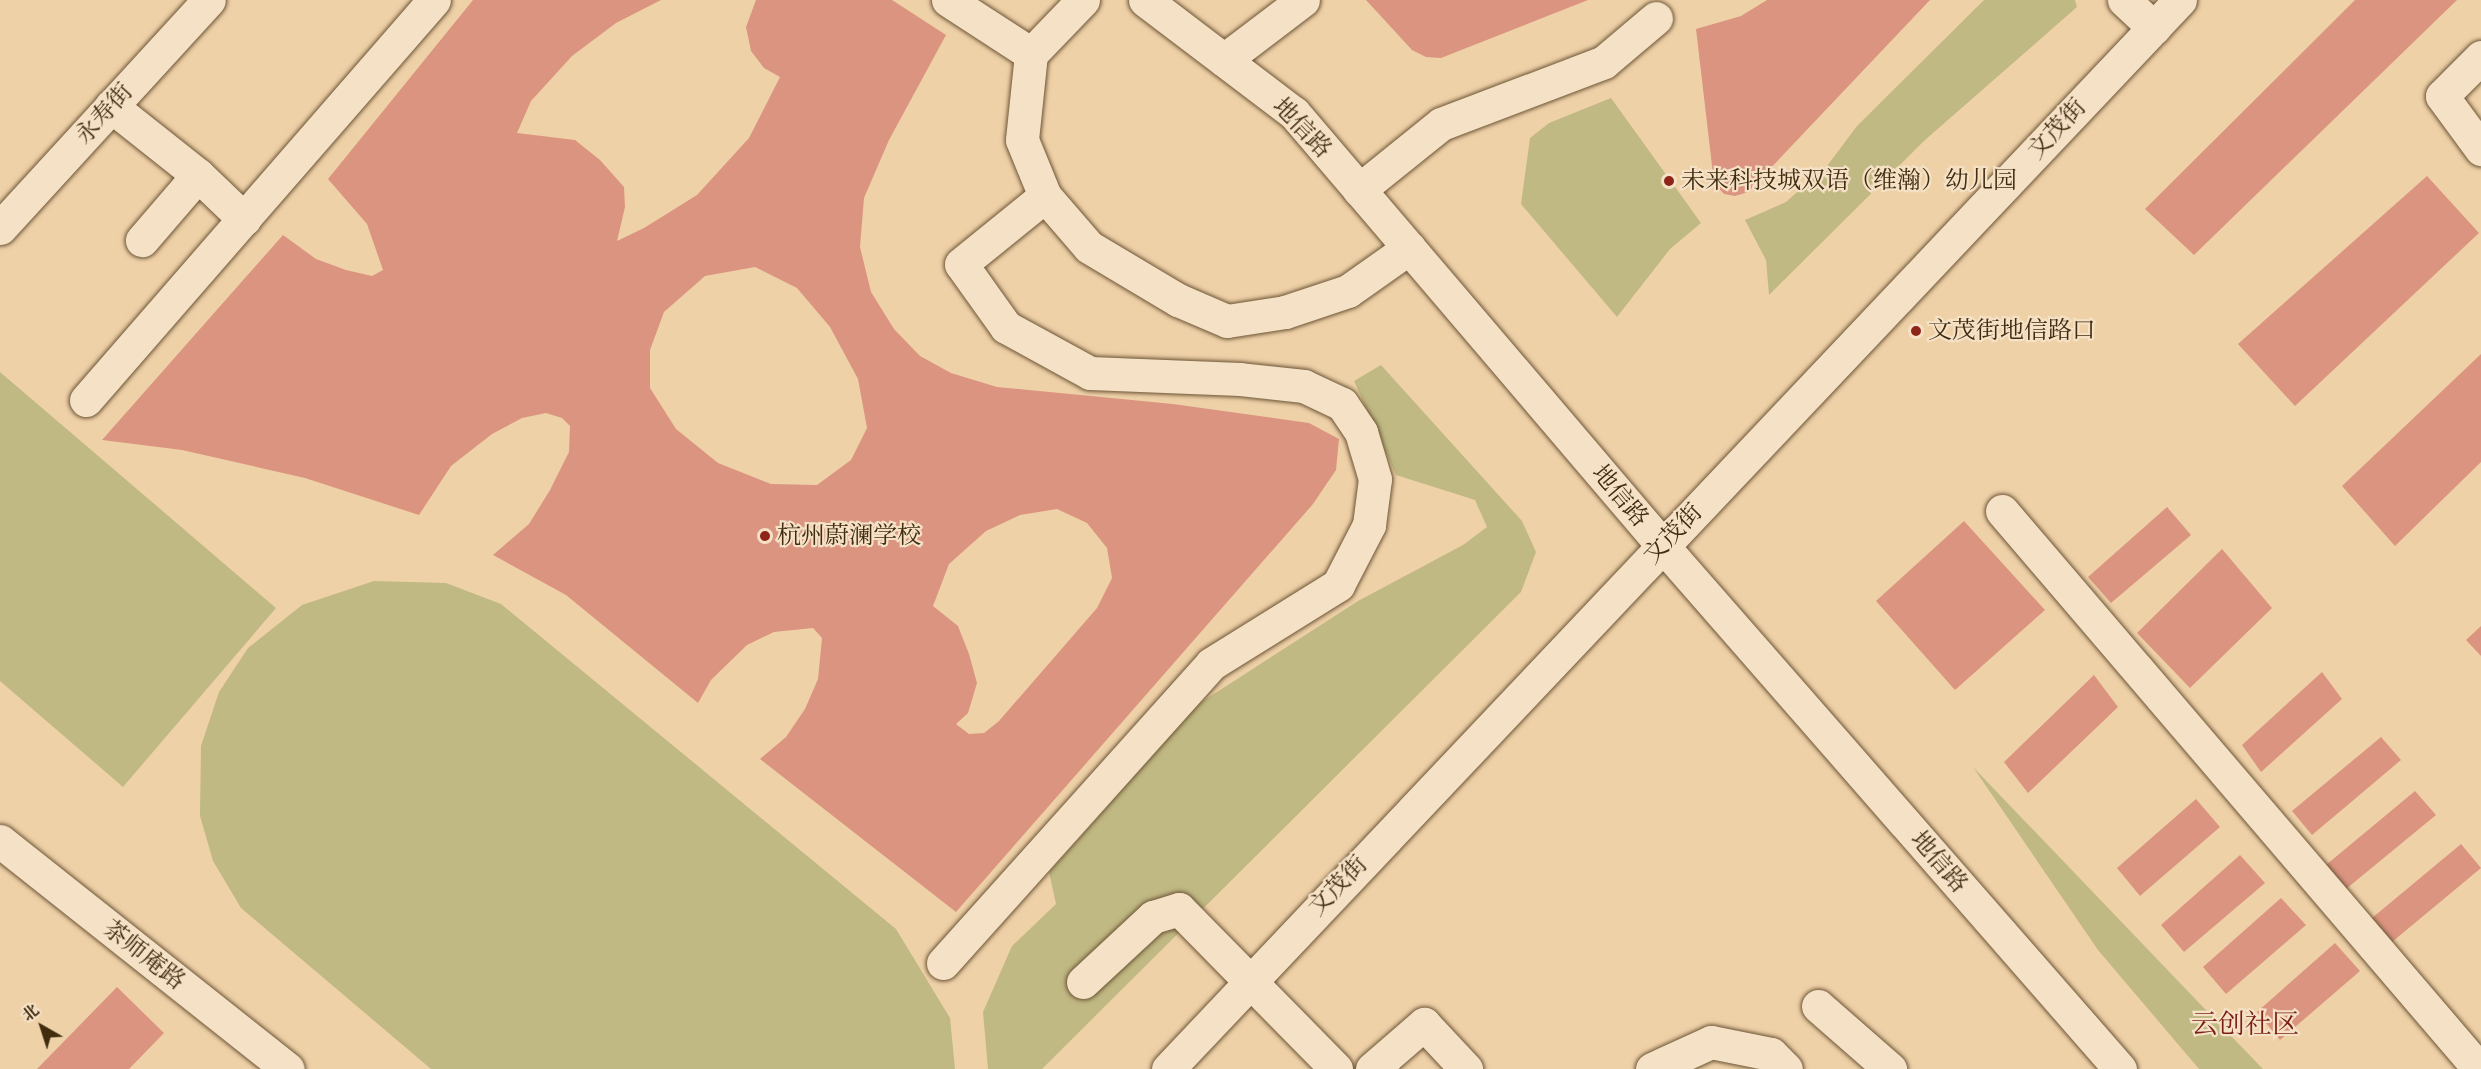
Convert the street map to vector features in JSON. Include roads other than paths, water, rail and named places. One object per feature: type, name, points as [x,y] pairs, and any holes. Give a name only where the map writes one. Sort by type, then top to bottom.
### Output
[{"type":"street","name":"永寿街","points":[[0,228],[208,0]]},
{"type":"street","points":[[86,400],[434,0]]},
{"type":"street","points":[[948,0],[1031,54]]},
{"type":"street","points":[[1083,0],[1031,54],[1022,140],[1045,196],[1089,247],[1178,300],[1227,321],[1285,312],[1348,291],[1409,248]]},
{"type":"street","name":"地信路","points":[[1145,0],[1294,113],[1662,545],[2120,1069]]},
{"type":"street","points":[[1224,60],[1303,0]]},
{"type":"street","points":[[2124,0],[2154,28]]},
{"type":"street","name":"文茂街","points":[[1168,1069],[1250,979],[2180,0]]},
{"type":"street","points":[[1359,190],[1441,124],[1604,62],[1656,18]]},
{"type":"street","points":[[2481,57],[2442,96],[2481,149]]},
{"type":"street","points":[[111,106],[198,175],[244,219]]},
{"type":"street","points":[[142,240],[198,175]]},
{"type":"street","points":[[943,963],[1211,664],[1338,585],[1369,525],[1375,479],[1361,432],[1342,404],[1304,386],[1240,379],[1090,373],[1006,327],[961,264],[1045,196]]},
{"type":"street","points":[[2002,511],[2480,1069]]},
{"type":"street","name":"茶师庵路","points":[[0,842],[288,1069]]},
{"type":"street","points":[[1083,982],[1153,917],[1179,909],[1336,1069]]},
{"type":"street","points":[[1818,1006],[1890,1069]]},
{"type":"street","points":[[1372,1069],[1424,1024],[1466,1069]]},
{"type":"street","points":[[1652,1069],[1711,1042],[1771,1054],[1786,1069]]},
{"type":"place","name":"未来科技城双语（维瀚）幼儿园","points":[[1669,181]]},
{"type":"place","name":"文茂街地信路口","points":[[1916,331]]},
{"type":"place","name":"杭州蔚澜学校","points":[[765,536]]},
{"type":"district","name":"云创社区","points":[[2245,1024]]}]
